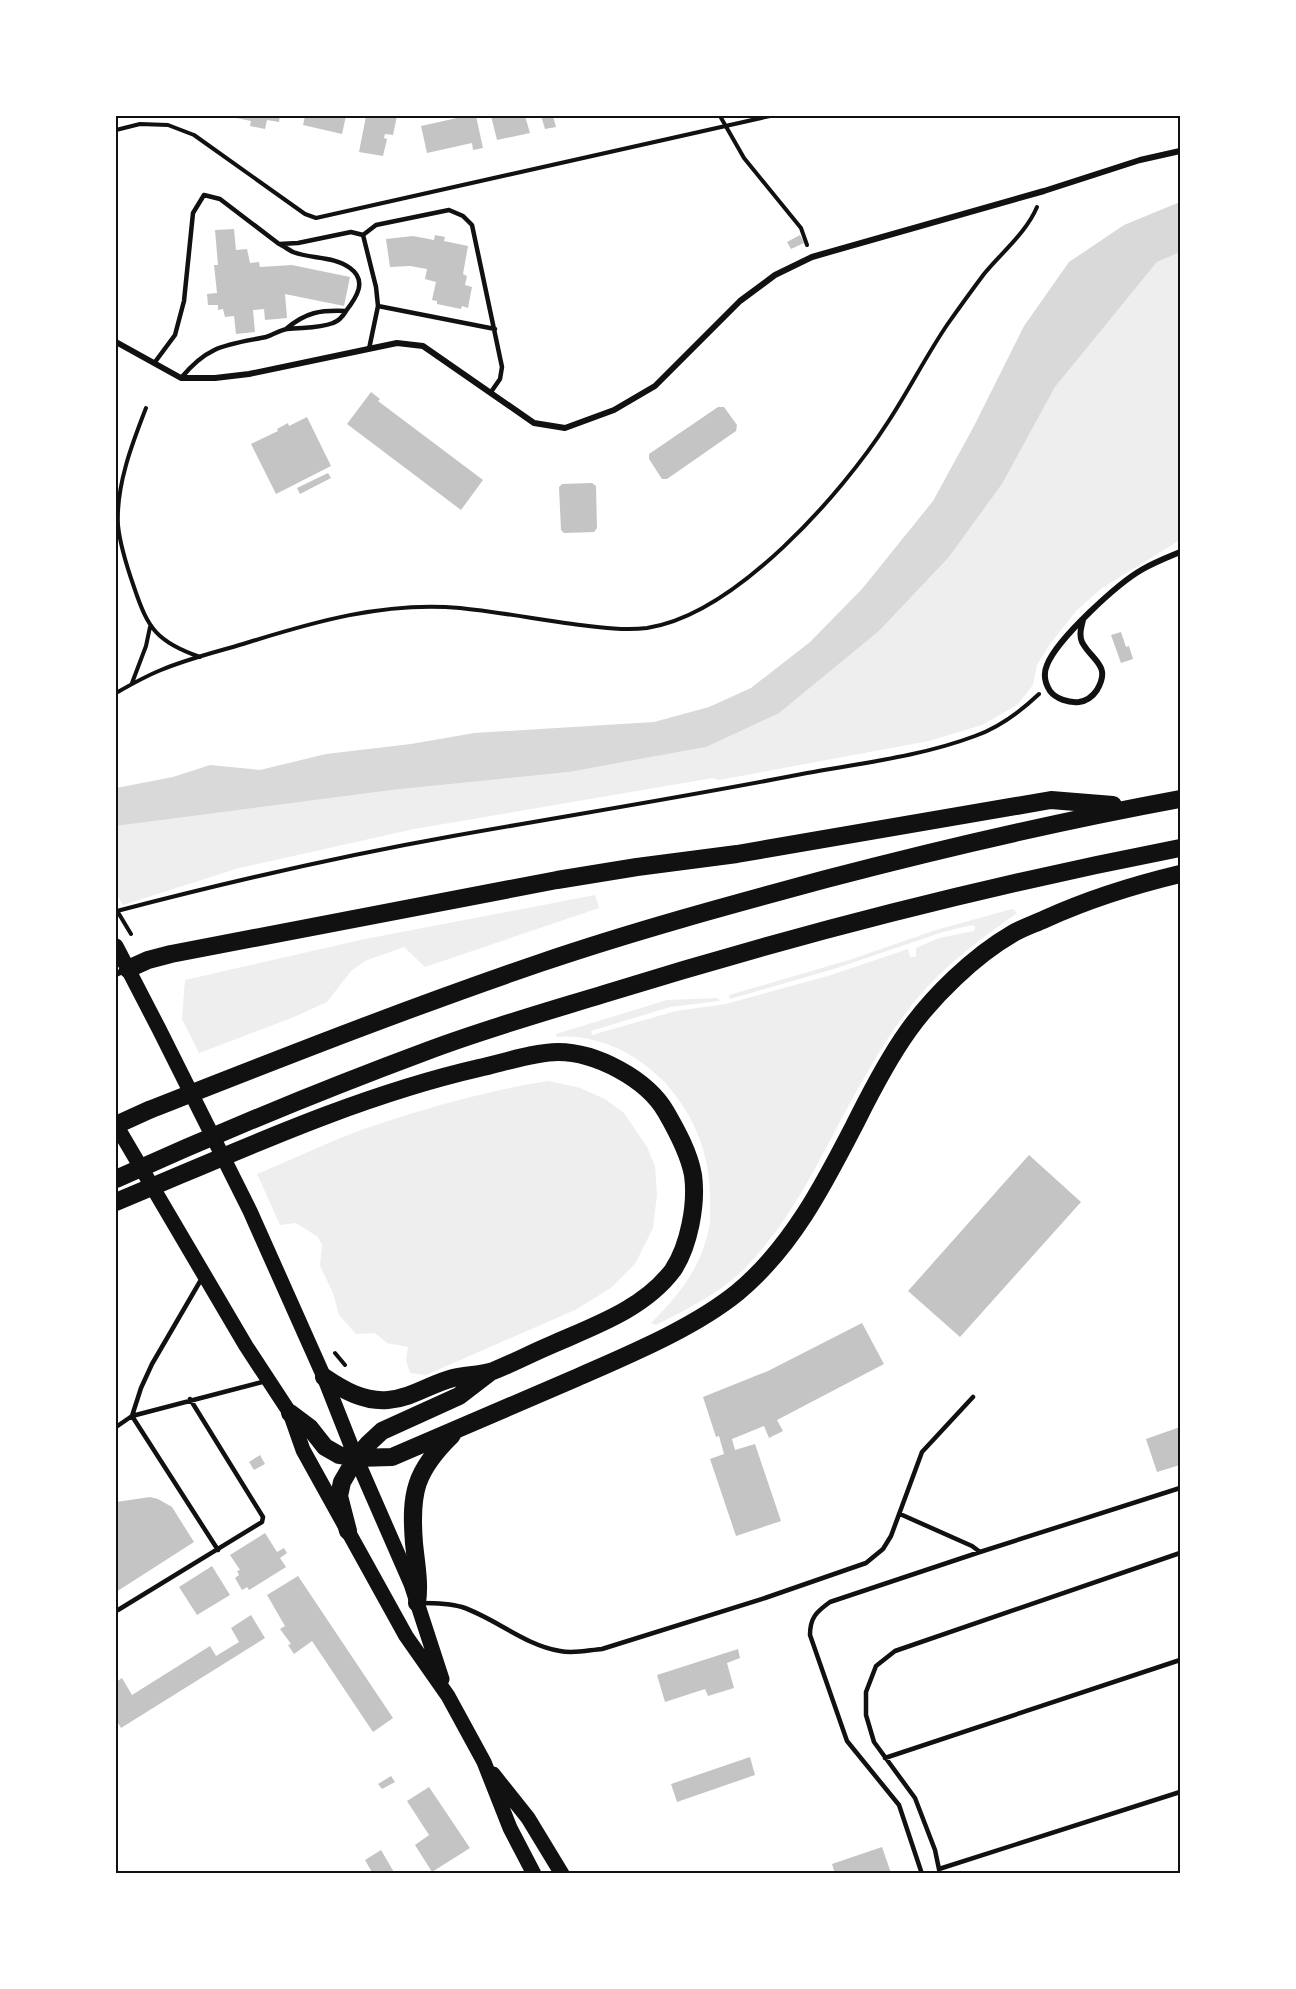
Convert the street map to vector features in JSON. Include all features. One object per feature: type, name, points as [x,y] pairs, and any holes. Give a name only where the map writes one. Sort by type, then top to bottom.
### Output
[{"type":"highway","points":[[116,1125],[170,1101],[411,1008],[689,916],[932,852],[1180,799]]},
{"type":"highway","points":[[122,972],[148,960],[183,952],[546,882],[637,867],[737,854],[1051,800],[1136,807]]},
{"type":"highway","points":[[116,1179],[178,1151],[429,1050],[723,957],[930,902],[1180,848]]},
{"type":"highway","points":[[290,1413],[310,1428],[325,1447],[339,1455],[356,1458],[392,1456],[618,1359],[704,1316],[739,1291],[772,1260],[823,1186],[882,1073],[908,1030],[937,996],[973,962],[1012,934],[1070,908],[1133,886],[1180,874]]},
{"type":"highway","points":[[116,1202],[359,1104],[446,1076],[556,1052],[581,1054],[608,1065],[639,1081],[662,1106],[680,1137],[693,1175],[693,1208],[687,1240],[673,1269],[647,1296],[611,1318],[490,1372],[459,1396],[382,1431],[356,1458],[342,1482],[339,1496],[348,1531]]},
{"type":"highway","points":[[324,1377],[344,1391],[376,1400],[388,1400],[413,1395],[452,1378],[490,1372]]},
{"type":"highway","points":[[417,1603],[419,1589],[414,1544],[413,1502],[419,1478],[433,1454],[460,1428]]},
{"type":"main road","points":[[116,946],[122,972],[159,1029],[250,1211],[324,1377],[356,1458],[411,1584],[448,1696]]},
{"type":"main road","points":[[116,1125],[203,1276],[290,1413],[303,1450],[406,1636],[448,1696],[484,1762],[510,1828],[534,1874]]},
{"type":"main road","points":[[484,1762],[528,1818],[562,1874]]},
{"type":"street","points":[[116,342],[181,378],[215,378],[249,374],[397,343],[423,346],[534,423],[565,428],[614,410],[655,386],[740,302],[775,275],[812,257],[1044,191],[1140,160],[1180,152]]},
{"type":"street","points":[[1083,620],[1080,634],[1082,643],[1095,657],[1101,668],[1102,678],[1092,696],[1082,702],[1070,702],[1053,694],[1048,687],[1044,677],[1051,657],[1083,620],[1122,583],[1143,569],[1180,552]]},
{"type":"lane","points":[[155,362],[175,335],[184,301],[193,213],[204,195],[220,199],[293,252],[341,263],[351,268],[359,278],[360,289],[355,300],[334,323],[306,329],[286,329]]},
{"type":"lane","points":[[363,236],[376,225],[449,210],[463,216],[472,225],[502,367],[500,379],[491,392]]},
{"type":"lane","points":[[279,244],[298,243],[351,232],[363,236]]},
{"type":"lane","points":[[363,236],[376,287],[378,306],[369,349]]},
{"type":"lane","points":[[378,306],[495,329]]},
{"type":"lane","points":[[181,378],[195,361],[213,350],[269,336],[286,329],[299,318],[313,313],[346,311]]},
{"type":"lane","points":[[132,1416],[152,1364],[203,1276]]},
{"type":"lane","points":[[116,1427],[132,1416],[268,1380]]},
{"type":"lane","points":[[417,1603],[437,1602],[462,1607],[543,1647],[571,1652],[602,1649],[765,1598],[866,1563],[882,1549],[891,1536],[922,1452],[973,1397]]},
{"type":"lane","points":[[118,1610],[259,1525],[263,1517],[190,1399]]},
{"type":"lane","points":[[132,1416],[218,1550]]},
{"type":"lane","points":[[922,1874],[899,1805],[847,1741],[810,1635],[810,1623],[816,1612],[830,1602],[1180,1488]]},
{"type":"lane","points":[[900,1514],[972,1546],[980,1552]]},
{"type":"lane","points":[[1180,1553],[895,1651],[876,1665],[866,1692],[866,1715],[874,1742],[915,1797],[935,1850],[940,1871],[1180,1792]]},
{"type":"lane","points":[[885,1758],[1180,1660]]},
{"type":"path","points":[[720,116],[744,158],[801,228],[812,257]]},
{"type":"path","points":[[116,130],[140,124],[168,125],[194,135],[305,214],[316,219],[770,116]]},
{"type":"path","points":[[116,693],[162,669],[304,625],[374,610],[416,606],[460,608],[606,628],[646,628],[683,619],[764,565],[820,510],[860,464],[888,423],[946,327],[985,274],[1022,231],[1035,212],[1044,191]]},
{"type":"path","points":[[146,408],[129,453],[120,498],[118,524],[126,562],[141,608],[150,627],[161,639],[183,651],[201,657]]},
{"type":"path","points":[[132,684],[146,646],[150,627]]},
{"type":"path","points":[[116,910],[256,877],[450,837],[768,781],[932,749],[976,736],[1000,724],[1020,711],[1048,687]]},
{"type":"shaded area","points":[[1180,202],[1180,252],[1157,262],[1055,387],[1002,484],[949,557],[880,630],[779,713],[706,747],[569,772],[392,790],[116,826],[116,788],[173,777],[210,765],[260,770],[326,754],[411,744],[474,733],[654,722],[709,707],[751,688],[810,642],[862,589],[933,501],[1024,326],[1069,262],[1124,225]]},
{"type":"shaded area","points":[[1180,252],[1180,540],[1102,588],[1077,610],[1050,644],[1037,665],[1033,685],[1017,705],[982,725],[929,741],[719,780],[713,778],[414,829],[239,868],[123,905],[116,893],[116,826],[392,790],[569,772],[706,747],[880,630],[949,557],[1002,484],[1055,387],[1157,262]]},
{"type":"shaded area","points":[[595,895],[599,908],[425,967],[404,947],[365,961],[351,971],[327,1002],[199,1053],[182,1019],[185,980],[365,939]]},
{"type":"shaded area","points":[[1012,909],[1016,914],[944,970],[918,997],[900,1021],[880,1050],[806,1185],[762,1250],[734,1278],[713,1293],[656,1325],[651,1323],[688,1280],[705,1243],[710,1225],[710,1214],[709,1177],[705,1155],[688,1113],[660,1078],[643,1063],[607,1044],[591,1039],[557,1037],[556,1034],[667,1000],[718,998],[719,1001],[670,1007],[591,1031],[592,1035],[676,1011],[726,1004],[828,976],[908,949],[910,957],[916,957],[916,948],[939,938],[974,931],[975,926],[943,932],[834,969],[730,999],[729,995],[849,960],[936,930]]},
{"type":"shaded area","points":[[549,1081],[580,1088],[605,1099],[624,1113],[647,1147],[655,1166],[657,1195],[653,1228],[635,1264],[611,1288],[575,1310],[426,1375],[410,1373],[406,1360],[408,1347],[387,1343],[375,1333],[356,1334],[339,1315],[333,1293],[320,1266],[322,1245],[318,1237],[296,1223],[280,1225],[257,1174],[367,1128],[480,1095]]},
{"type":"building","points":[[236,116],[280,116],[279,122],[267,120],[265,129],[250,126],[251,121],[236,118]]},
{"type":"building","points":[[305,116],[346,116],[342,134],[303,125]]},
{"type":"building","points":[[366,116],[397,116],[393,135],[385,134],[384,138],[387,139],[383,156],[359,152]]},
{"type":"building","points":[[476,116],[483,148],[473,150],[472,143],[427,153],[421,126]]},
{"type":"building","points":[[491,116],[525,116],[530,133],[497,140]]},
{"type":"building","points":[[541,116],[553,116],[556,127],[545,129]]},
{"type":"building","points":[[234,229],[236,250],[247,249],[250,263],[259,262],[260,267],[292,265],[350,277],[344,306],[285,294],[287,318],[265,320],[264,309],[253,310],[255,332],[236,334],[234,316],[225,317],[223,309],[218,310],[218,305],[208,305],[207,294],[217,293],[214,265],[218,265],[215,230]]},
{"type":"building","points":[[435,235],[445,237],[444,241],[468,246],[463,274],[467,276],[465,285],[472,287],[468,308],[462,306],[461,309],[437,304],[437,301],[432,300],[436,282],[425,279],[427,269],[410,266],[390,267],[386,239],[413,236],[434,240]]},
{"type":"building","points":[[800,235],[804,243],[791,249],[787,242]]},
{"type":"building","points":[[371,392],[380,399],[378,401],[483,480],[461,510],[347,424]]},
{"type":"building","points":[[718,407],[724,407],[737,425],[736,431],[667,479],[662,479],[649,459],[649,454]]},
{"type":"building","points":[[307,417],[331,466],[276,494],[251,444],[278,431],[277,429],[288,423],[289,426]]},
{"type":"building","points":[[328,473],[331,478],[300,494],[297,488]]},
{"type":"building","points":[[592,483],[596,486],[597,528],[594,532],[564,533],[561,530],[559,487],[562,484]]},
{"type":"building","points":[[1121,632],[1133,659],[1121,663],[1111,635]]},
{"type":"building","points":[[1029,1155],[1081,1202],[960,1337],[908,1291]]},
{"type":"building","points":[[862,1323],[884,1364],[777,1420],[783,1431],[769,1438],[764,1426],[732,1439],[735,1450],[755,1444],[781,1521],[736,1536],[710,1459],[724,1454],[703,1397],[768,1371]]},
{"type":"building","points":[[1180,1427],[1180,1465],[1157,1472],[1146,1439]]},
{"type":"building","points":[[260,1455],[265,1464],[254,1470],[249,1462]]},
{"type":"building","points":[[150,1497],[172,1507],[194,1542],[116,1592],[116,1502]]},
{"type":"building","points":[[265,1533],[277,1552],[284,1548],[287,1553],[280,1558],[286,1567],[249,1590],[247,1587],[242,1590],[235,1578],[239,1575],[237,1571],[240,1570],[230,1555]]},
{"type":"building","points":[[212,1566],[230,1595],[197,1615],[179,1587]]},
{"type":"building","points":[[298,1576],[393,1718],[373,1732],[312,1641],[294,1654],[288,1645],[291,1644],[280,1629],[285,1626],[267,1595]]},
{"type":"building","points":[[251,1615],[265,1638],[121,1728],[116,1720],[116,1682],[122,1678],[132,1695],[210,1646],[216,1656],[239,1642],[231,1628]]},
{"type":"building","points":[[738,1649],[740,1658],[727,1663],[734,1688],[708,1696],[705,1689],[665,1702],[657,1675]]},
{"type":"building","points":[[750,1757],[755,1775],[677,1802],[671,1784]]},
{"type":"building","points":[[391,1776],[395,1782],[382,1789],[378,1784]]},
{"type":"building","points":[[429,1787],[470,1848],[432,1872],[415,1845],[429,1835],[407,1801]]},
{"type":"building","points":[[882,1847],[891,1873],[835,1874],[832,1864]]},
{"type":"building","points":[[381,1850],[395,1874],[373,1874],[365,1860]]}]
